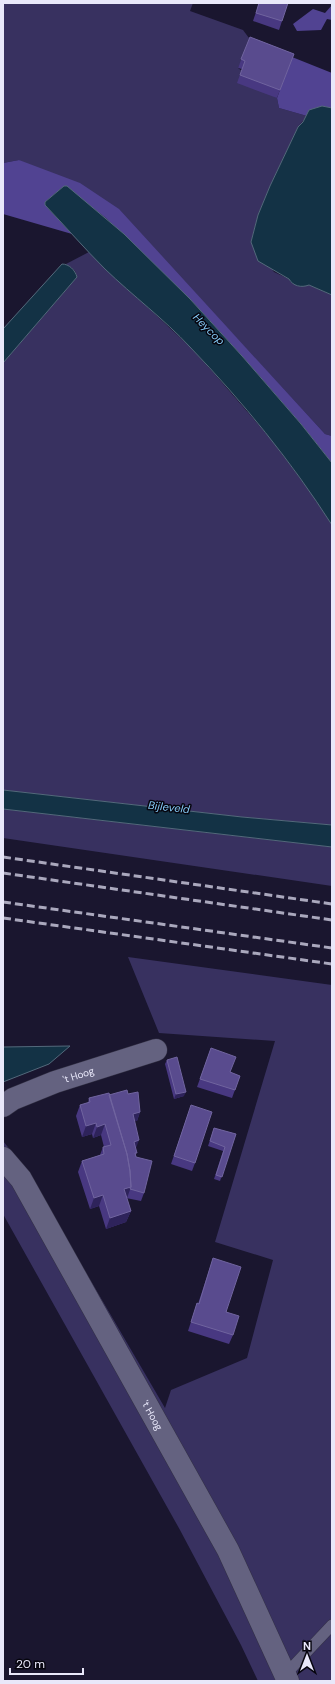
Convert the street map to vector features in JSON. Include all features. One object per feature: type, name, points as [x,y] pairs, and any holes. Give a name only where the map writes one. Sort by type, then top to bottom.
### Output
[{"type":"street","name":"'t Hoog","points":[[3,1106],[13,1099],[55,1082],[156,1050]]},
{"type":"street","name":"'t Hoog","points":[[3,1158],[21,1179],[228,1550],[286,1678]]},
{"type":"lane","points":[[286,1678],[332,1625]]},
{"type":"shaded area","points":[[3,3],[193,3],[190,11],[243,30],[252,42],[238,68],[277,98],[279,108],[307,116],[298,127],[270,186],[258,215],[251,242],[274,272],[332,295],[332,436],[325,434],[232,333],[19,160],[3,163]]},
{"type":"shaded area","points":[[332,5],[332,20],[327,19],[321,30],[297,31],[293,24],[313,9],[325,13]]},
{"type":"shaded area","points":[[292,57],[332,73],[332,108],[326,107],[308,113],[307,116],[279,108],[277,98]]},
{"type":"shaded area","points":[[19,160],[80,183],[119,209],[325,434],[332,436],[332,463],[301,424],[190,299],[105,217],[64,186],[45,202],[45,205],[72,234],[3,214],[3,163]]},
{"type":"shaded area","points":[[89,252],[190,347],[212,371],[270,438],[314,497],[332,525],[332,825],[242,817],[3,790],[3,363],[77,277],[75,271],[66,264]]},
{"type":"shaded area","points":[[3,809],[332,847],[332,886],[3,838]]},
{"type":"shaded area","points":[[128,957],[332,985],[331,1681],[258,1681],[241,1645],[180,1530],[3,1214],[3,1141],[25,1168],[165,1408],[171,1390],[247,1358],[273,1260],[215,1242],[275,1041],[159,1033]]},
{"type":"water","points":[[322,106],[332,108],[332,295],[309,285],[295,285],[289,279],[258,261],[251,242],[258,215],[298,127],[303,122],[309,110]]},
{"type":"water","name":"Heycop","points":[[64,186],[67,186],[124,234],[190,299],[301,424],[332,463],[332,525],[283,455],[229,389],[180,337],[105,269],[45,205],[45,202]]},
{"type":"water","points":[[62,264],[71,268],[77,277],[3,363],[3,329]]},
{"type":"water","points":[[3,790],[242,817],[332,825],[332,847],[3,809]]},
{"type":"water","points":[[70,1046],[49,1064],[3,1082],[3,1047]]},
{"type":"building","points":[[259,3],[288,3],[282,21],[256,13]]},
{"type":"building","points":[[250,37],[294,54],[280,90],[240,75],[245,61],[241,59]]},
{"type":"building","points":[[211,1048],[236,1057],[230,1072],[240,1076],[235,1090],[200,1079]]},
{"type":"building","points":[[177,1057],[186,1092],[176,1094],[167,1060]]},
{"type":"building","points":[[127,1090],[128,1094],[138,1092],[140,1112],[133,1114],[139,1140],[134,1142],[137,1153],[135,1153],[136,1157],[152,1161],[144,1193],[130,1189],[130,1171],[127,1154],[109,1095]]},
{"type":"building","points":[[109,1093],[127,1154],[131,1187],[124,1189],[131,1211],[110,1218],[103,1195],[94,1198],[82,1161],[104,1154],[103,1147],[111,1145],[105,1124],[97,1127],[96,1123],[86,1126],[80,1105],[90,1102],[89,1098]]},
{"type":"building","points":[[191,1105],[212,1112],[195,1163],[174,1156]]},
{"type":"building","points":[[214,1128],[236,1134],[222,1177],[216,1175],[225,1147],[210,1141]]},
{"type":"building","points":[[213,1258],[241,1267],[226,1312],[239,1316],[233,1335],[191,1322],[197,1303],[199,1304]]},
{"type":"railway","points":[[3,857],[332,904]]},
{"type":"railway","points":[[3,873],[332,920]]},
{"type":"railway","points":[[3,902],[332,948]]},
{"type":"railway","points":[[3,918],[332,964]]},
{"type":"water label","name":"Bijleveld","points":[[169,807]]}]
